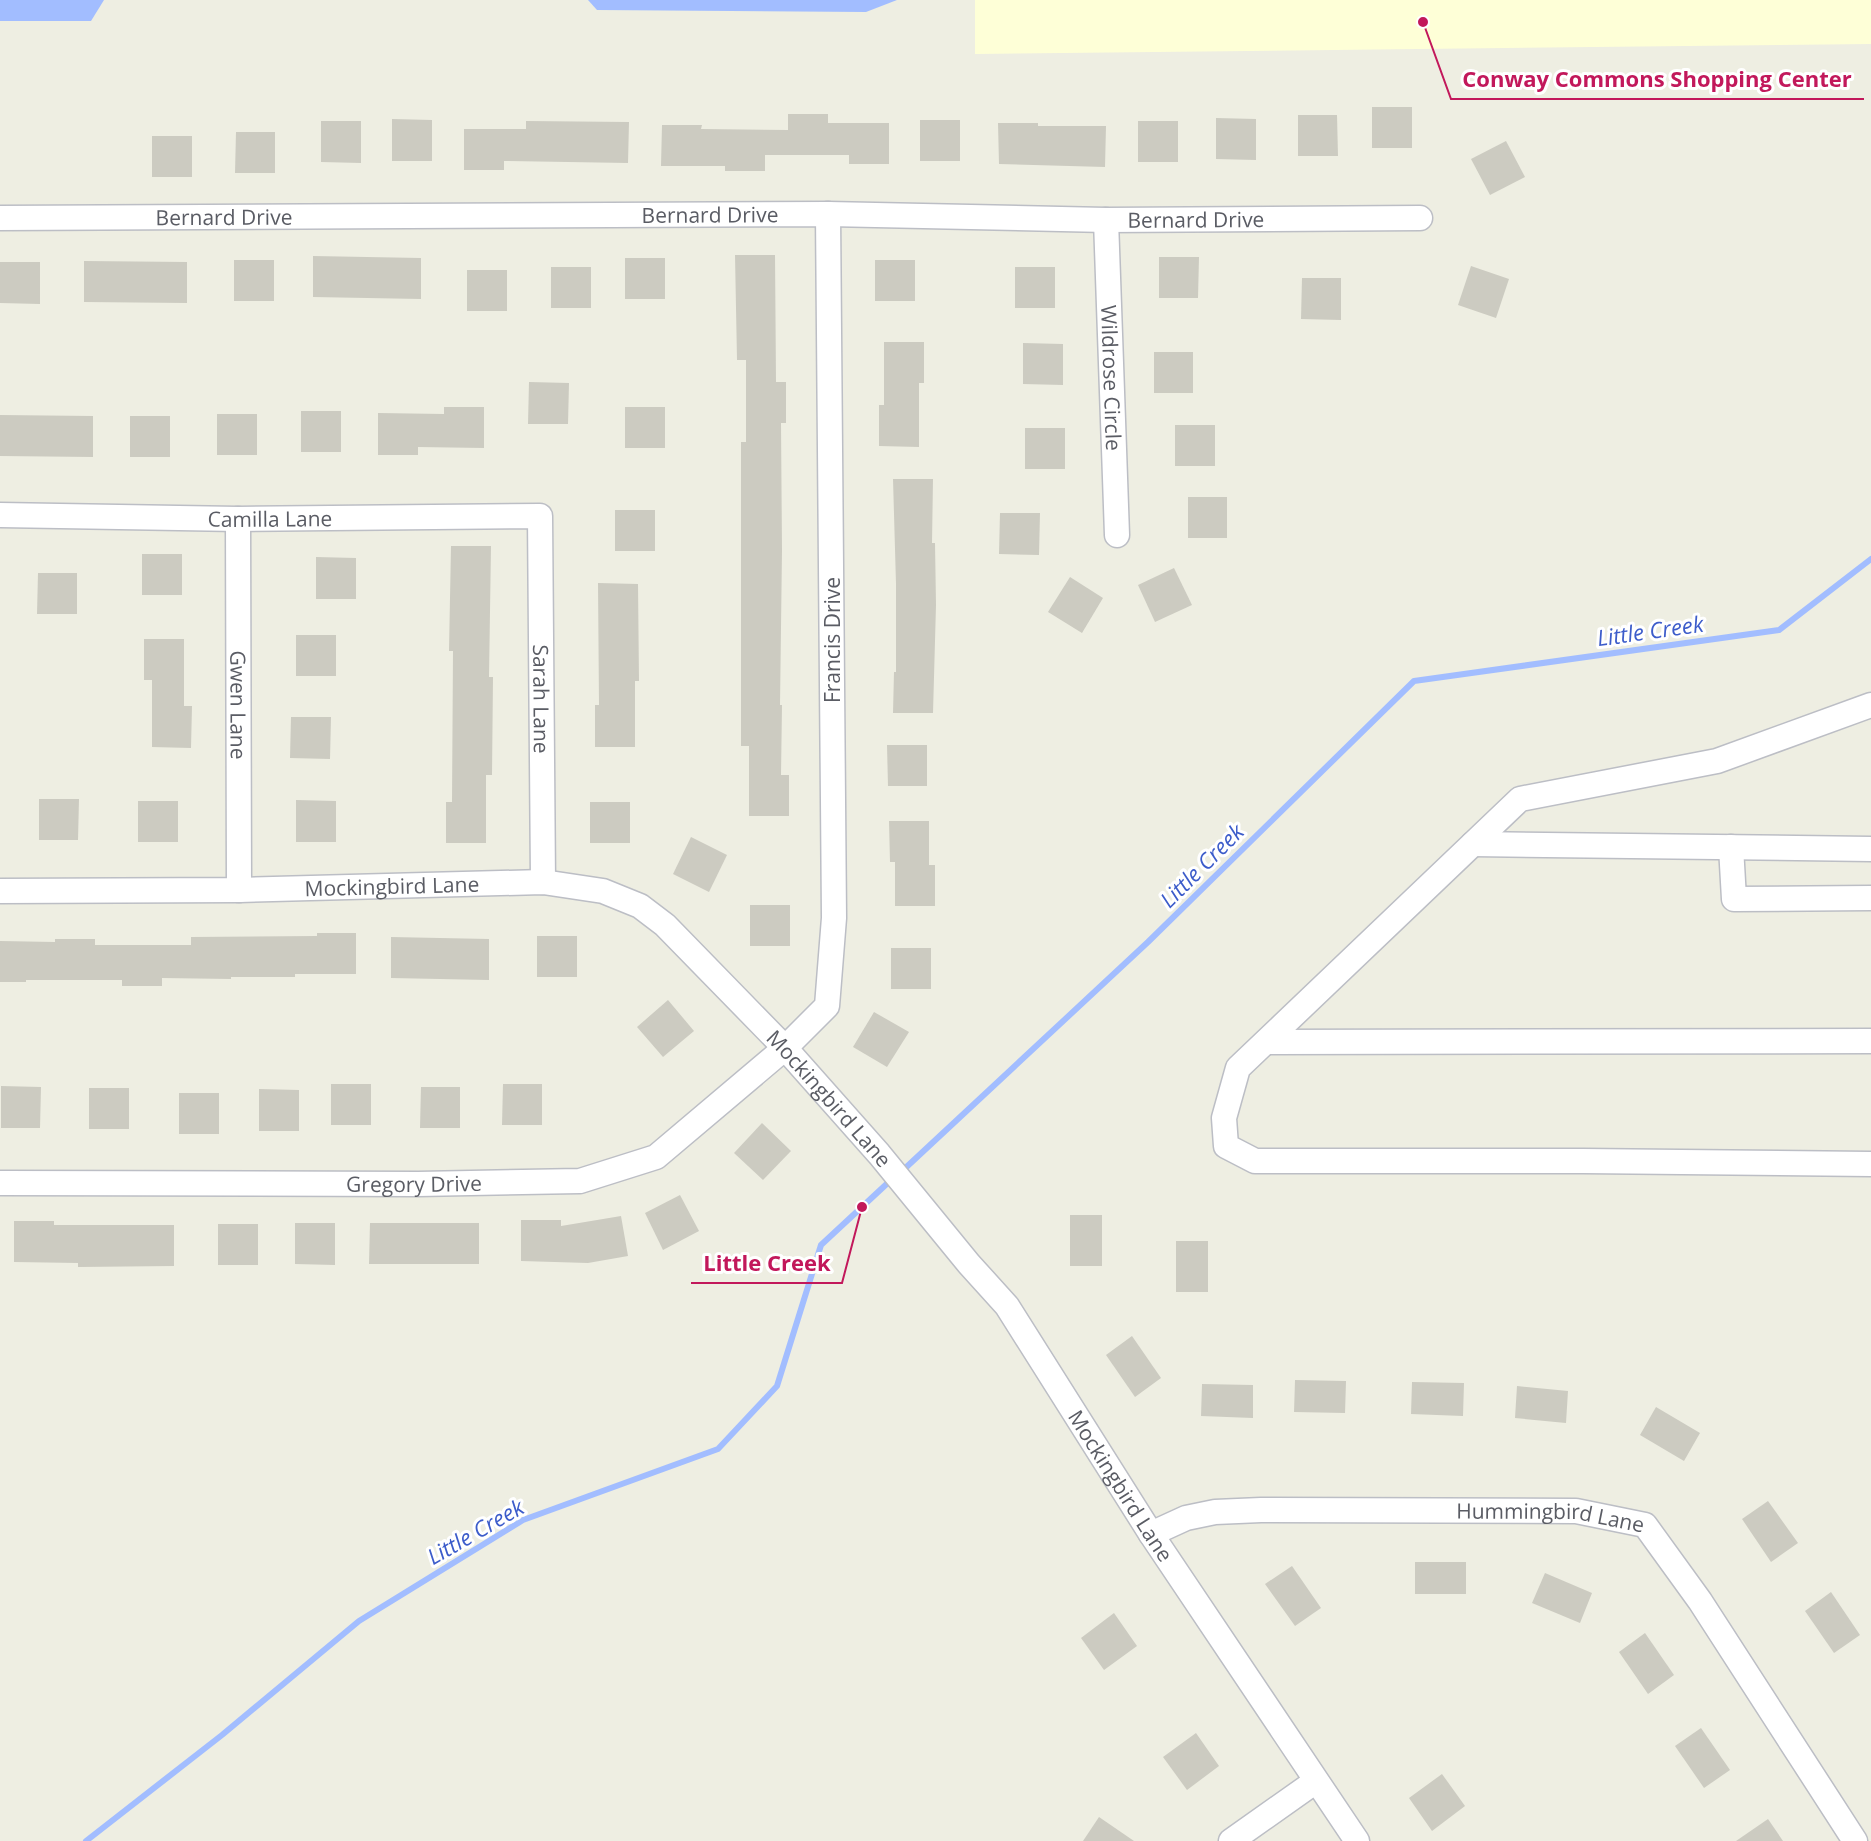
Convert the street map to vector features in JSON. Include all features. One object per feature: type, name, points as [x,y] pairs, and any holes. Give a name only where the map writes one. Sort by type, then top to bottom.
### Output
[{"type":"street","name":"Bernard Drive","points":[[0,218],[828,214],[1106,220],[1420,219]]},
{"type":"street","name":"Francis Drive","points":[[785,1048],[827,1006],[834,918],[828,214]]},
{"type":"street","name":"Wildrose Circle","points":[[1106,220],[1117,535]]},
{"type":"street","name":"Camilla Lane","points":[[0,515],[238,519],[540,516]]},
{"type":"street","name":"Sarah Lane","points":[[540,516],[543,882]]},
{"type":"street","name":"Gwen Lane","points":[[238,519],[239,890]]},
{"type":"street","points":[[1871,705],[1717,761],[1520,799],[1238,1068],[1224,1118],[1226,1146],[1255,1161],[1871,1164]]},
{"type":"street","points":[[1473,844],[1871,849]]},
{"type":"street","points":[[1731,847],[1734,899],[1871,898]]},
{"type":"street","name":"Mockingbird Lane","points":[[0,891],[239,890],[543,882],[603,891],[640,906],[665,925],[785,1048],[879,1154],[919,1205],[1007,1306],[1150,1534],[1316,1781],[1350,1838]]},
{"type":"street","points":[[1266,1042],[1871,1041]]},
{"type":"street","name":"Gregory Drive","points":[[0,1183],[418,1184],[580,1181],[656,1157],[785,1048]]},
{"type":"street","name":"Hummingbird Lane","points":[[1150,1534],[1186,1518],[1215,1512],[1261,1510],[1576,1511],[1645,1525],[1700,1601],[1855,1841]]},
{"type":"street","points":[[1231,1841],[1316,1781]]},
{"type":"shaded area","points":[[975,0],[1871,0],[1871,44],[975,54]]},
{"type":"water","points":[[0,0],[104,0],[91,21],[0,21]]},
{"type":"water","points":[[588,0],[897,0],[866,12],[597,10]]},
{"type":"building","points":[[1372,107],[1412,107],[1412,148],[1372,148]]},
{"type":"building","points":[[788,114],[828,114],[828,123],[889,123],[889,164],[849,164],[849,155],[765,155],[765,171],[725,171],[725,166],[661,166],[662,125],[702,125],[701,129],[788,130]]},
{"type":"building","points":[[1298,115],[1337,115],[1338,156],[1298,156]]},
{"type":"building","points":[[1216,118],[1256,119],[1256,160],[1216,159]]},
{"type":"building","points":[[392,119],[432,120],[432,161],[392,161]]},
{"type":"building","points":[[920,120],[960,120],[960,161],[920,161]]},
{"type":"building","points":[[321,121],[361,121],[361,163],[321,162]]},
{"type":"building","points":[[526,121],[629,122],[628,163],[504,161],[504,170],[464,170],[464,129],[526,129]]},
{"type":"building","points":[[1138,121],[1178,121],[1178,162],[1138,162]]},
{"type":"building","points":[[998,123],[1038,123],[1038,126],[1106,126],[1105,167],[999,164]]},
{"type":"building","points":[[236,132],[275,132],[275,173],[235,173]]},
{"type":"building","points":[[152,136],[192,136],[192,177],[152,177]]},
{"type":"building","points":[[1506,141],[1525,177],[1490,195],[1471,159]]},
{"type":"building","points":[[735,255],[775,255],[776,382],[786,382],[786,423],[781,423],[780,705],[782,705],[781,775],[789,775],[789,816],[749,816],[749,746],[741,746],[741,442],[746,442],[746,360],[737,360]]},
{"type":"building","points":[[313,256],[421,258],[421,299],[313,297]]},
{"type":"building","points":[[1159,257],[1199,257],[1198,298],[1159,298]]},
{"type":"building","points":[[625,258],[665,258],[665,299],[625,299]]},
{"type":"building","points":[[234,260],[274,260],[274,301],[234,301]]},
{"type":"building","points":[[875,260],[915,260],[915,301],[875,301]]},
{"type":"building","points":[[84,261],[187,262],[187,303],[84,302]]},
{"type":"building","points":[[0,262],[40,262],[40,304],[0,303]]},
{"type":"building","points":[[1471,266],[1509,279],[1496,318],[1458,305]]},
{"type":"building","points":[[551,267],[591,267],[591,308],[551,308]]},
{"type":"building","points":[[1015,267],[1055,267],[1055,308],[1015,308]]},
{"type":"building","points":[[467,270],[507,270],[507,311],[467,311]]},
{"type":"building","points":[[1302,278],[1341,278],[1341,320],[1301,319]]},
{"type":"building","points":[[884,342],[924,342],[924,383],[919,383],[919,447],[879,446],[879,405],[884,405]]},
{"type":"building","points":[[1023,343],[1063,344],[1063,385],[1023,384]]},
{"type":"building","points":[[1154,352],[1193,352],[1193,393],[1154,393]]},
{"type":"building","points":[[529,382],[569,383],[568,424],[528,424]]},
{"type":"building","points":[[444,407],[484,407],[484,448],[418,447],[418,455],[378,455],[378,413],[444,414]]},
{"type":"building","points":[[625,407],[665,407],[665,448],[625,448]]},
{"type":"building","points":[[301,411],[341,411],[341,452],[301,452]]},
{"type":"building","points":[[217,414],[257,414],[257,455],[217,455]]},
{"type":"building","points":[[0,415],[93,416],[93,457],[0,456]]},
{"type":"building","points":[[130,416],[170,416],[170,457],[130,457]]},
{"type":"building","points":[[1175,425],[1215,425],[1215,466],[1175,466]]},
{"type":"building","points":[[1025,428],[1065,428],[1065,469],[1025,469]]},
{"type":"building","points":[[893,479],[933,479],[932,543],[935,543],[936,605],[933,713],[893,713],[894,672],[896,672],[896,584]]},
{"type":"building","points":[[1188,497],[1227,497],[1227,538],[1188,538]]},
{"type":"building","points":[[615,510],[655,510],[655,551],[615,551]]},
{"type":"building","points":[[1000,513],[1040,513],[1039,555],[999,554]]},
{"type":"building","points":[[451,546],[491,546],[489,677],[493,677],[492,775],[486,775],[486,843],[446,843],[446,802],[452,802],[453,651],[449,651]]},
{"type":"building","points":[[142,554],[182,554],[182,595],[142,595]]},
{"type":"building","points":[[316,557],[356,558],[356,599],[316,599]]},
{"type":"building","points":[[1174,568],[1192,605],[1155,622],[1138,585]]},
{"type":"building","points":[[38,573],[77,573],[77,614],[37,614]]},
{"type":"building","points":[[1070,577],[1103,598],[1082,633],[1048,612]]},
{"type":"building","points":[[598,583],[638,584],[639,681],[635,681],[635,747],[595,747],[595,705],[599,705]]},
{"type":"building","points":[[296,635],[336,635],[336,676],[296,676]]},
{"type":"building","points":[[144,639],[184,639],[184,706],[192,706],[191,748],[152,747],[152,680],[144,680]]},
{"type":"building","points":[[291,717],[331,717],[330,759],[290,758]]},
{"type":"building","points":[[887,745],[927,745],[927,786],[888,786]]},
{"type":"building","points":[[39,799],[79,799],[78,840],[39,840]]},
{"type":"building","points":[[296,800],[336,801],[336,842],[296,842]]},
{"type":"building","points":[[138,801],[178,801],[178,842],[138,842]]},
{"type":"building","points":[[590,802],[630,802],[630,843],[590,843]]},
{"type":"building","points":[[889,821],[929,821],[929,865],[935,865],[935,906],[895,906],[895,862],[890,862]]},
{"type":"building","points":[[691,837],[727,855],[709,892],[673,874]]},
{"type":"building","points":[[750,905],[790,905],[790,946],[750,946]]},
{"type":"building","points":[[317,933],[356,933],[356,974],[295,974],[295,977],[231,977],[231,979],[162,978],[162,986],[122,986],[122,980],[0,982],[0,941],[55,942],[55,939],[95,939],[95,945],[191,945],[191,937],[317,936]]},
{"type":"building","points":[[537,936],[577,936],[577,977],[537,977]]},
{"type":"building","points":[[391,937],[489,939],[489,980],[391,978]]},
{"type":"building","points":[[891,948],[931,948],[931,989],[891,989]]},
{"type":"building","points":[[668,1000],[694,1031],[663,1057],[637,1027]]},
{"type":"building","points":[[874,1012],[909,1032],[887,1067],[853,1047]]},
{"type":"building","points":[[331,1084],[371,1084],[371,1125],[331,1125]]},
{"type":"building","points":[[503,1084],[542,1084],[542,1125],[502,1125]]},
{"type":"building","points":[[1,1086],[41,1087],[40,1128],[1,1128]]},
{"type":"building","points":[[421,1087],[460,1087],[460,1128],[420,1128]]},
{"type":"building","points":[[89,1088],[129,1088],[129,1129],[89,1129]]},
{"type":"building","points":[[259,1089],[299,1090],[299,1131],[259,1131]]},
{"type":"building","points":[[179,1093],[219,1093],[219,1134],[179,1134]]},
{"type":"building","points":[[762,1123],[791,1151],[763,1180],[734,1153]]},
{"type":"building","points":[[680,1195],[699,1231],[663,1250],[645,1213]]},
{"type":"building","points":[[1070,1215],[1102,1215],[1102,1266],[1070,1266]]},
{"type":"building","points":[[621,1216],[628,1256],[588,1263],[521,1261],[521,1220],[561,1220],[561,1226]]},
{"type":"building","points":[[14,1221],[54,1221],[54,1225],[174,1225],[174,1266],[78,1267],[78,1263],[14,1262]]},
{"type":"building","points":[[295,1223],[335,1223],[335,1265],[295,1264]]},
{"type":"building","points":[[370,1223],[479,1223],[479,1264],[369,1264]]},
{"type":"building","points":[[218,1224],[258,1224],[258,1265],[218,1265]]},
{"type":"building","points":[[1176,1241],[1208,1241],[1208,1292],[1176,1292]]},
{"type":"building","points":[[1132,1336],[1161,1378],[1135,1397],[1106,1355]]},
{"type":"building","points":[[1295,1380],[1346,1381],[1345,1413],[1294,1412]]},
{"type":"building","points":[[1412,1382],[1464,1383],[1463,1416],[1411,1414]]},
{"type":"building","points":[[1202,1384],[1253,1385],[1253,1418],[1201,1416]]},
{"type":"building","points":[[1517,1386],[1568,1391],[1566,1423],[1515,1418]]},
{"type":"building","points":[[1656,1407],[1700,1433],[1684,1461],[1640,1435]]},
{"type":"building","points":[[1768,1501],[1798,1543],[1771,1562],[1742,1519]]},
{"type":"building","points":[[1415,1562],[1466,1562],[1466,1594],[1415,1594]]},
{"type":"building","points":[[1292,1566],[1321,1608],[1295,1626],[1265,1584]]},
{"type":"building","points":[[1545,1573],[1592,1593],[1580,1623],[1532,1603]]},
{"type":"building","points":[[1831,1592],[1860,1635],[1834,1653],[1805,1611]]},
{"type":"building","points":[[1114,1613],[1137,1646],[1104,1670],[1081,1638]]},
{"type":"building","points":[[1645,1633],[1674,1675],[1648,1694],[1619,1652]]},
{"type":"building","points":[[1701,1728],[1730,1770],[1704,1788],[1675,1746]]},
{"type":"building","points":[[1196,1733],[1219,1766],[1187,1790],[1163,1757]]},
{"type":"building","points":[[1442,1774],[1465,1806],[1432,1831],[1409,1798]]},
{"type":"building","points":[[1099,1817],[1134,1841],[1083,1841]]},
{"type":"building","points":[[1768,1819],[1783,1841],[1736,1841]]},
{"type":"waterway","name":"Little Creek","points":[[900,1173],[1148,942],[1414,681],[1779,630],[1871,559]]},
{"type":"waterway","name":"Little Creek","points":[[86,1841],[222,1735],[359,1621],[523,1520],[718,1449],[777,1386],[821,1245],[892,1179]]},
{"type":"place","name":"Conway Commons Shopping Center","points":[[1423,22]]},
{"type":"place","name":"Little Creek","points":[[862,1207]]}]
